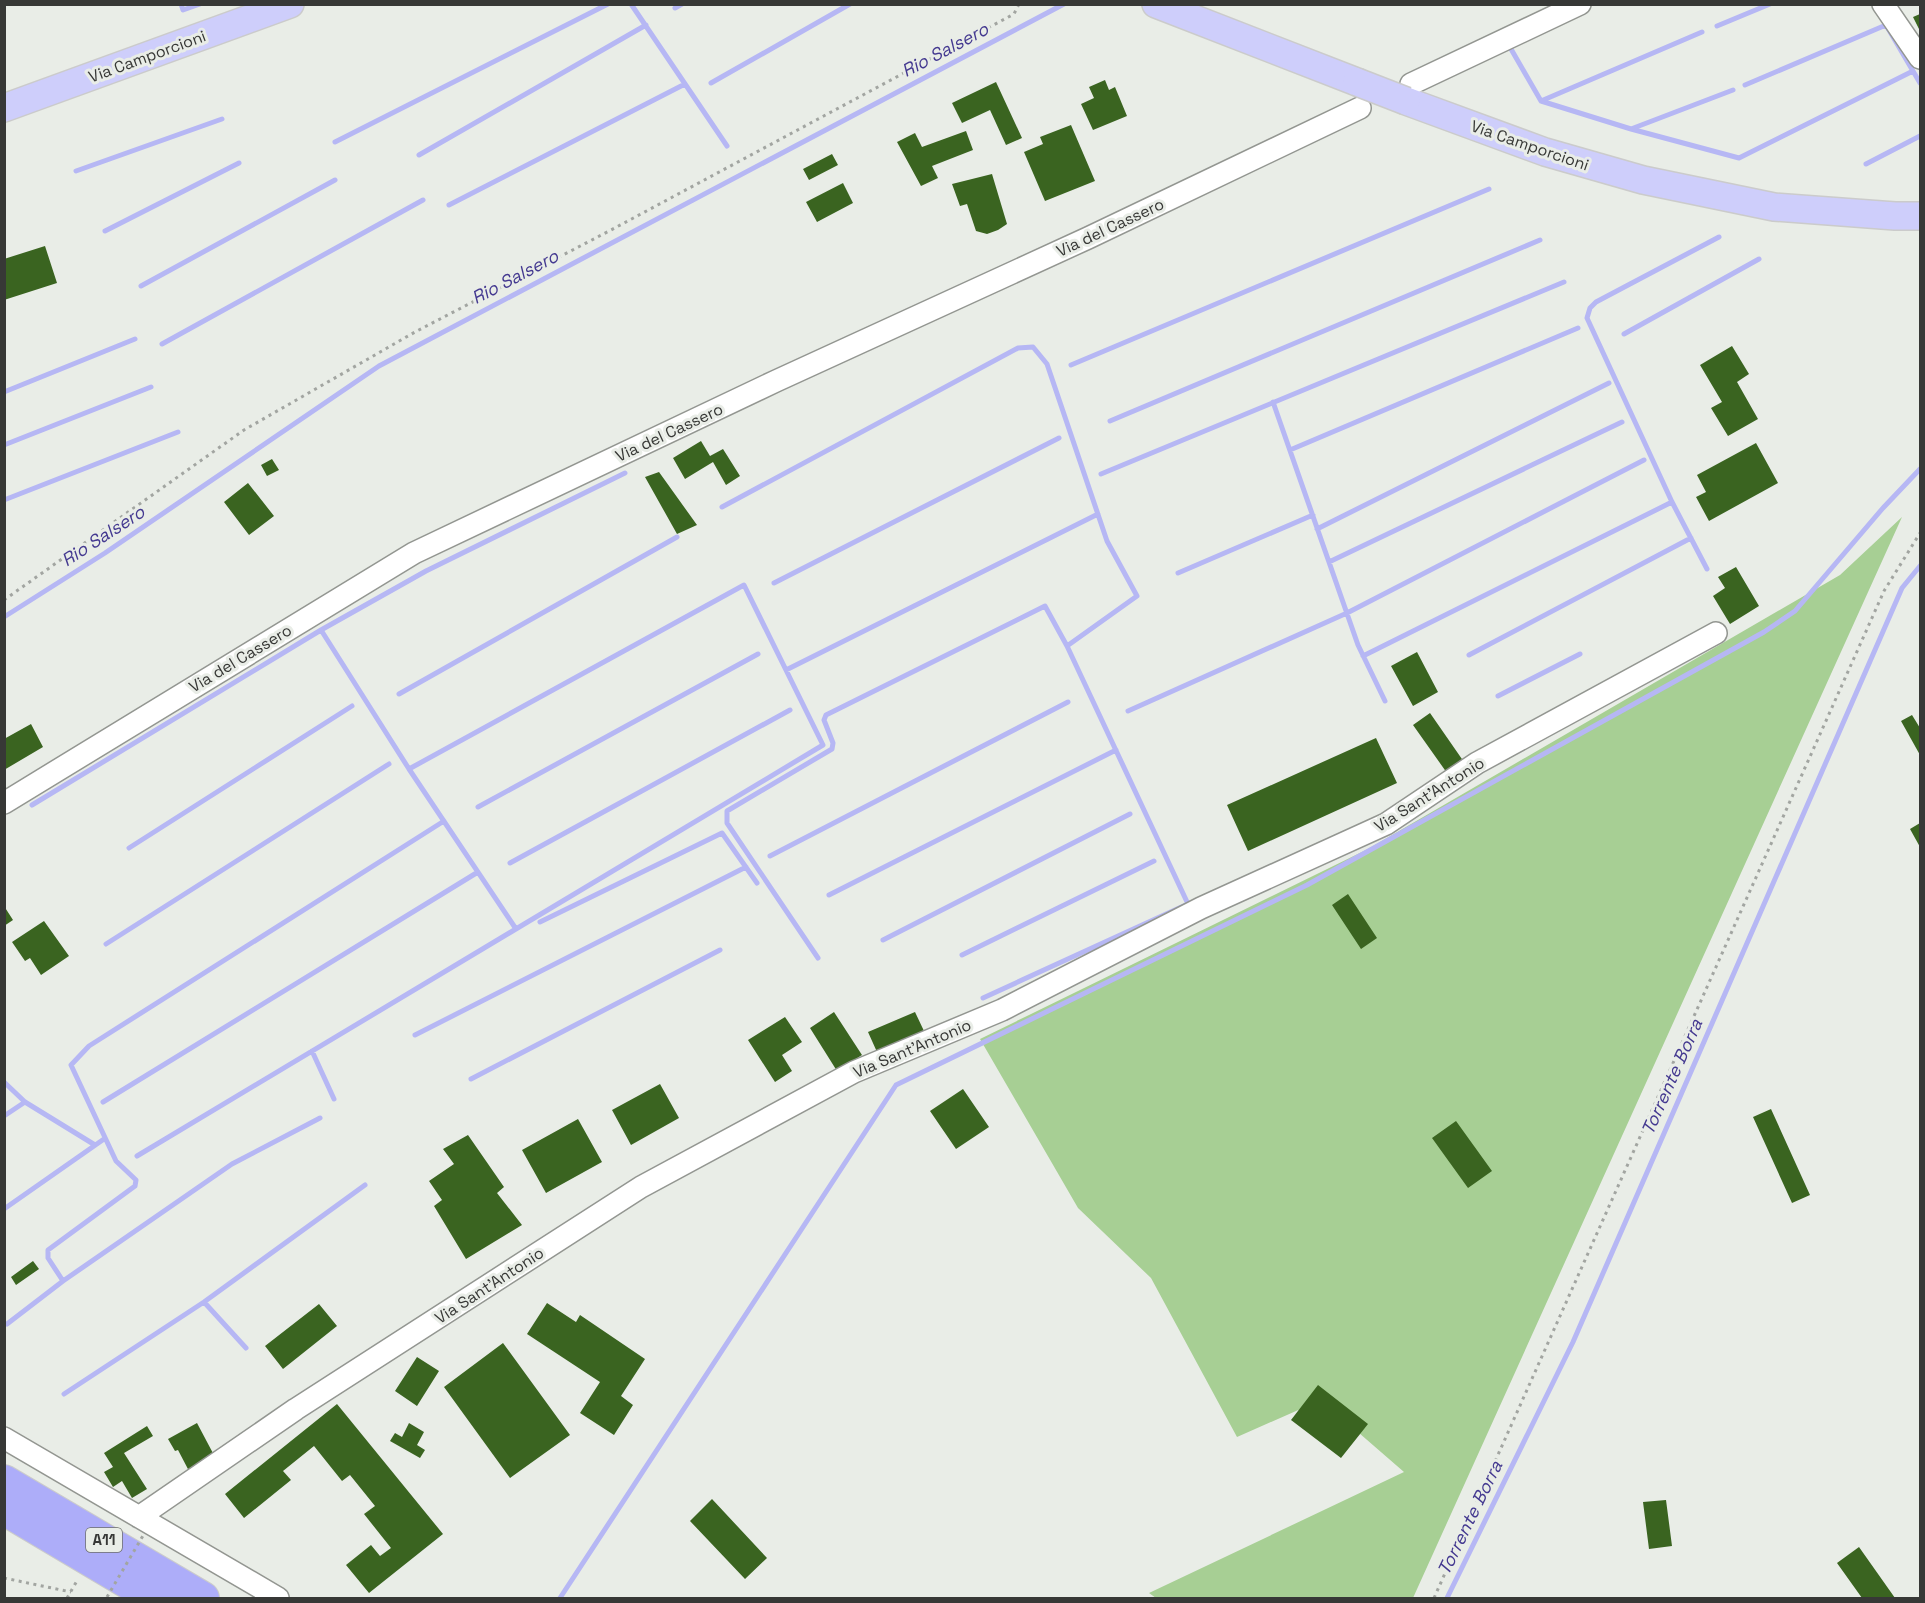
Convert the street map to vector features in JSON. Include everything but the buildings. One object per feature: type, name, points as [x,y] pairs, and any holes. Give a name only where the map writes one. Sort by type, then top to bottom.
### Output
[{"type":"highway","name":"A11","points":[[4,1481],[203,1599]]},
{"type":"highway","name":"A11","points":[[4,1509],[154,1599]]},
{"type":"main road","name":"Via Camporcioni","points":[[4,108],[290,4]]},
{"type":"main road","name":"Via Camporcioni","points":[[1156,4],[1358,95],[1409,92],[1545,152],[1643,180],[1774,207],[1920,216]]},
{"type":"street","points":[[1409,92],[1580,4]]},
{"type":"street","points":[[1883,4],[1920,58]]},
{"type":"street","name":"Via del Cassero","points":[[4,803],[414,553],[776,381],[1088,238],[1358,95]]},
{"type":"street","name":"Via Sant'Antonio","points":[[141,1526],[296,1409],[641,1187],[854,1072],[1002,1010],[1201,908],[1386,824],[1477,763],[1716,633]]},
{"type":"street","points":[[4,1438],[141,1526],[278,1599]]},
{"type":"path","points":[[4,600],[244,430],[415,332],[611,230],[1014,14],[1019,4]]},
{"type":"path","points":[[1434,1599],[1879,602],[1920,533]]},
{"type":"path","points":[[107,1598],[141,1526]]},
{"type":"path","points":[[4,1578],[71,1592]]},
{"type":"path","points":[[67,1599],[79,1579]]},
{"type":"green space","points":[[1902,517],[1413,1598],[1156,1598],[1149,1593],[1404,1472],[1321,1400],[1237,1437],[1151,1278],[1078,1208],[980,1039],[1368,849],[1840,575]]},
{"type":"waterway","points":[[181,4],[183,10],[200,4]]},
{"type":"waterway","points":[[335,142],[608,4]]},
{"type":"waterway","points":[[631,4],[727,146]]},
{"type":"waterway","points":[[675,8],[682,4]]},
{"type":"waterway","points":[[711,83],[850,4]]},
{"type":"waterway","name":"Rio Salsero","points":[[4,617],[105,553],[379,366],[1064,4]]},
{"type":"waterway","points":[[1717,26],[1770,4]]},
{"type":"waterway","points":[[419,155],[646,25]]},
{"type":"waterway","points":[[1745,85],[1886,25],[1920,83]]},
{"type":"waterway","points":[[1541,101],[1702,32]]},
{"type":"waterway","points":[[1511,49],[1541,101],[1631,129],[1739,158],[1913,71]]},
{"type":"waterway","points":[[449,205],[685,84]]},
{"type":"waterway","points":[[1631,129],[1733,90]]},
{"type":"waterway","points":[[76,171],[222,119]]},
{"type":"waterway","points":[[1866,164],[1920,136]]},
{"type":"waterway","points":[[105,231],[239,163]]},
{"type":"waterway","points":[[141,286],[335,180]]},
{"type":"waterway","points":[[1071,365],[1489,189]]},
{"type":"waterway","points":[[162,344],[423,200]]},
{"type":"waterway","points":[[1707,569],[1672,502],[1587,318],[1590,308],[1596,302],[1719,237]]},
{"type":"waterway","points":[[1110,421],[1540,240]]},
{"type":"waterway","points":[[1624,334],[1759,259]]},
{"type":"waterway","points":[[1101,474],[1564,282]]},
{"type":"waterway","points":[[1290,450],[1578,328]]},
{"type":"waterway","points":[[4,392],[135,339]]},
{"type":"waterway","points":[[722,507],[1018,348],[1033,347],[1047,364],[1107,541],[1137,596],[1067,646],[1188,904],[983,998]]},
{"type":"waterway","points":[[1317,529],[1609,383]]},
{"type":"waterway","points":[[4,445],[151,387]]},
{"type":"waterway","points":[[1273,402],[1358,645],[1385,701]]},
{"type":"waterway","points":[[1329,562],[1622,422]]},
{"type":"waterway","points":[[4,500],[178,432]]},
{"type":"waterway","points":[[774,583],[1059,438]]},
{"type":"waterway","points":[[1128,711],[1347,613],[1644,460]]},
{"type":"waterway","points":[[560,1598],[896,1085],[1307,885],[1764,632],[1795,611],[1883,508],[1920,469]]},
{"type":"waterway","points":[[32,805],[321,630],[426,571],[625,473]]},
{"type":"waterway","points":[[1363,656],[1672,502]]},
{"type":"waterway","points":[[786,670],[1098,514]]},
{"type":"waterway","points":[[1178,573],[1313,515]]},
{"type":"waterway","points":[[399,694],[677,537]]},
{"type":"waterway","points":[[1469,655],[1691,538]]},
{"type":"waterway","name":"Torrente Borra","points":[[1447,1598],[1573,1342],[1902,588],[1920,566]]},
{"type":"waterway","points":[[137,1156],[823,745],[744,585],[409,769]]},
{"type":"waterway","points":[[818,958],[727,823],[727,811],[832,749],[833,743],[824,720],[826,715],[1045,606],[1067,646]]},
{"type":"waterway","points":[[321,630],[409,769],[516,929]]},
{"type":"waterway","points":[[478,807],[758,654]]},
{"type":"waterway","points":[[1498,696],[1580,654]]},
{"type":"waterway","points":[[770,856],[1068,702]]},
{"type":"waterway","points":[[129,848],[352,706]]},
{"type":"waterway","points":[[510,863],[790,710]]},
{"type":"waterway","points":[[829,895],[1116,750]]},
{"type":"waterway","points":[[106,944],[389,764]]},
{"type":"waterway","points":[[883,940],[1130,814]]},
{"type":"waterway","points":[[63,1281],[48,1258],[48,1250],[135,1186],[136,1180],[116,1161],[71,1065],[89,1046],[444,821]]},
{"type":"waterway","points":[[540,922],[722,833],[757,883]]},
{"type":"waterway","points":[[962,955],[1154,861]]},
{"type":"waterway","points":[[415,1035],[746,867]]},
{"type":"waterway","points":[[103,1102],[478,872]]},
{"type":"waterway","points":[[471,1079],[720,950]]},
{"type":"waterway","points":[[312,1051],[334,1099]]},
{"type":"waterway","points":[[4,1082],[25,1102],[95,1145]]},
{"type":"waterway","points":[[4,1116],[25,1102]]},
{"type":"waterway","points":[[7,1324],[63,1281],[232,1164],[320,1118]]},
{"type":"waterway","points":[[4,1209],[104,1139]]},
{"type":"waterway","points":[[64,1394],[204,1302],[365,1185]]},
{"type":"waterway","points":[[204,1302],[246,1348]]}]
